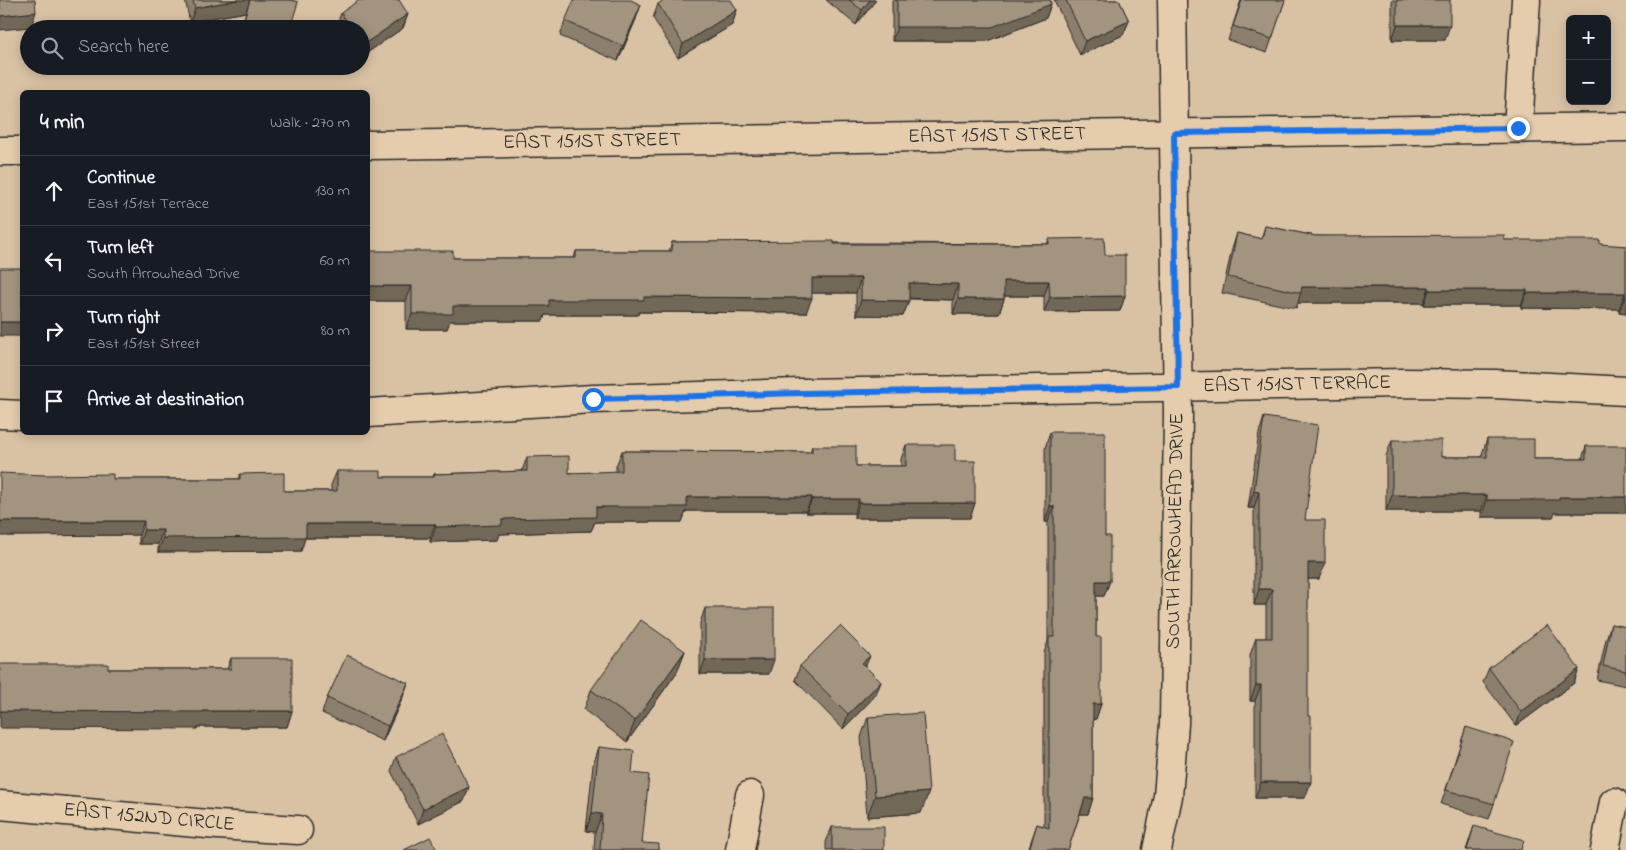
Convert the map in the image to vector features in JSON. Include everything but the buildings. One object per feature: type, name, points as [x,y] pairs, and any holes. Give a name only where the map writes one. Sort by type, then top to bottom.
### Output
[{"type":"street","name":"SOUTH ARROWHEAD DRIVE","points":[[1157,850],[1168,796],[1174,724],[1178,387],[1172,0]]},
{"type":"street","points":[[1518,128],[1526,0]]},
{"type":"street","name":"EAST 151ST STREET","points":[[370,145],[1626,127]]},
{"type":"street","points":[[0,151],[20,151]]},
{"type":"street","name":"EAST 151ST TERRACE","points":[[370,413],[593,399],[801,393],[1405,383],[1495,384],[1626,391]]},
{"type":"street","points":[[0,414],[20,415]]},
{"type":"street","points":[[740,850],[750,794]]},
{"type":"street","points":[[1605,850],[1614,802]]},
{"type":"street","name":"EAST 152ND CIRCLE","points":[[0,805],[218,825],[298,830]]},
{"type":"route","points":[[593,399],[801,393],[1178,387],[1174,133],[1518,128]]}]
